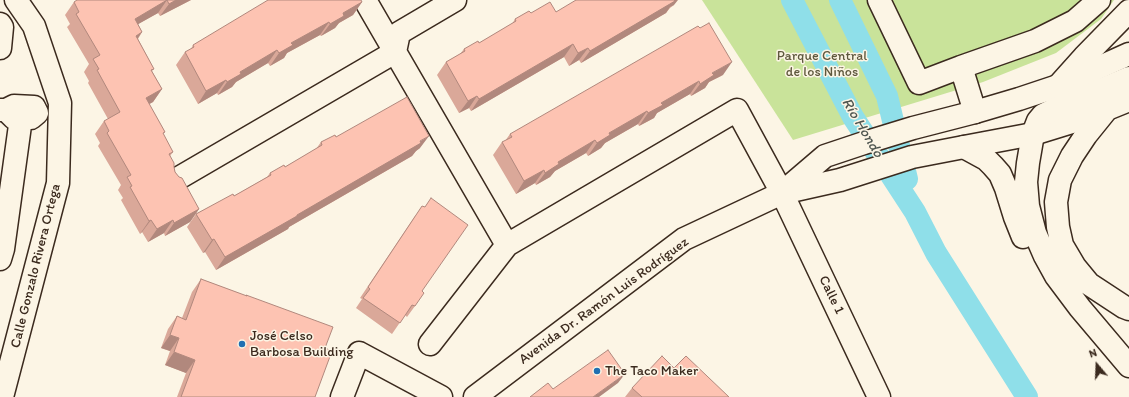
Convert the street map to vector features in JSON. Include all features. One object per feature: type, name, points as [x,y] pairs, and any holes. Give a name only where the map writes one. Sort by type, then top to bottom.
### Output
[{"type":"main road","name":"Calle Gonzalo Rivera Ortega","points":[[2,397],[58,184],[60,103],[34,26],[16,0]]},
{"type":"main road","points":[[365,0],[507,245],[430,344]]},
{"type":"main road","points":[[177,179],[395,52],[399,34],[455,0]]},
{"type":"main road","points":[[879,0],[919,83],[1035,41],[1074,21],[1099,0]]},
{"type":"main road","points":[[1058,86],[1129,11]]},
{"type":"main road","points":[[0,24],[2,27],[0,48]]},
{"type":"main road","name":"Avenida Dr. Ramón Luis Rodríguez","points":[[782,193],[825,156],[906,130],[968,114],[1058,86],[1129,54]]},
{"type":"main road","points":[[961,67],[968,114]]},
{"type":"main road","points":[[1129,78],[1043,115],[1038,121],[1033,134],[1026,182],[1028,206],[1035,233],[1056,276],[1080,308],[1129,366]]},
{"type":"main road","name":"Avenida Dr. Ramón Luis Rodríguez","points":[[475,397],[684,240],[782,193],[840,180],[912,157],[1033,134],[1088,117],[1129,100]]},
{"type":"main road","points":[[1107,109],[1086,135],[1072,156],[1060,180],[1056,202],[1058,227],[1062,245],[1075,268],[1089,284],[1129,309]]},
{"type":"main road","name":"Calle 1","points":[[507,245],[737,110],[782,193],[880,397]]},
{"type":"main road","points":[[0,259],[3,249],[16,113],[60,112]]},
{"type":"main road","points":[[964,147],[986,159],[1000,174],[1015,217],[1029,251],[1040,272],[1129,381]]},
{"type":"main road","points":[[342,397],[359,353],[441,397]]},
{"type":"green space","name":"Parque Central de los Niños","points":[[702,0],[1114,0],[1101,19],[1056,53],[983,82],[793,140]]},
{"type":"building","points":[[77,0],[167,0],[135,19],[142,32],[136,36],[154,69],[151,70],[162,89],[146,98],[165,132],[163,133],[173,152],[169,154],[174,163],[175,172],[182,178],[199,209],[174,223],[173,220],[157,229],[151,220],[149,221],[130,187],[132,186],[127,177],[131,175],[107,133],[109,131],[104,121],[120,112],[97,70],[99,69],[93,59],[100,55],[76,14],[79,12],[74,2]]},
{"type":"building","points":[[167,0],[176,0],[169,4]]},
{"type":"building","points":[[268,0],[361,0],[362,2],[343,13],[344,16],[330,24],[329,22],[291,43],[293,45],[279,53],[277,50],[240,72],[241,74],[206,91],[185,52],[194,47],[193,45]]},
{"type":"building","points":[[576,0],[675,1],[590,51],[588,48],[578,53],[573,44],[479,99],[477,96],[468,101],[446,62],[465,51],[464,49],[478,41],[479,43],[516,21],[515,19],[529,11],[531,13],[550,2],[556,12]]},
{"type":"building","points":[[709,23],[732,62],[712,73],[714,75],[700,84],[699,81],[661,103],[663,105],[648,113],[647,111],[609,133],[610,135],[597,143],[595,140],[558,162],[559,164],[545,173],[544,170],[524,181],[502,142],[512,137],[510,134],[698,26],[700,28]]},
{"type":"building","points":[[407,97],[429,136],[420,141],[421,143],[225,257],[214,239],[212,240],[196,214],[233,194],[234,196],[271,175],[270,173],[284,165],[285,167],[322,145],[321,142],[335,135],[336,137]]},
{"type":"building","points":[[431,198],[468,225],[422,291],[424,293],[415,306],[412,305],[400,323],[363,298],[370,289],[368,287],[422,206],[425,207]]},
{"type":"building","name":"José Celso Barbosa Building","points":[[201,279],[333,327],[325,348],[332,351],[315,397],[181,397],[195,360],[174,352],[179,338],[170,335],[177,316],[186,320]]},
{"type":"building","points":[[608,350],[625,374],[593,397],[530,397],[548,383],[553,389]]},
{"type":"building","points":[[662,356],[674,368],[686,356],[729,397],[642,397],[632,388]]},
{"type":"waterway","name":"Río Hondo","points":[[792,0],[853,117],[915,212],[936,253],[1027,397]]},
{"type":"waterway","name":"Río Hondo","points":[[840,0],[887,96],[907,179]]},
{"type":"place","name":"José Celso Barbosa Building","points":[[242,344]]},
{"type":"place","name":"The Taco Maker","points":[[597,371]]}]
